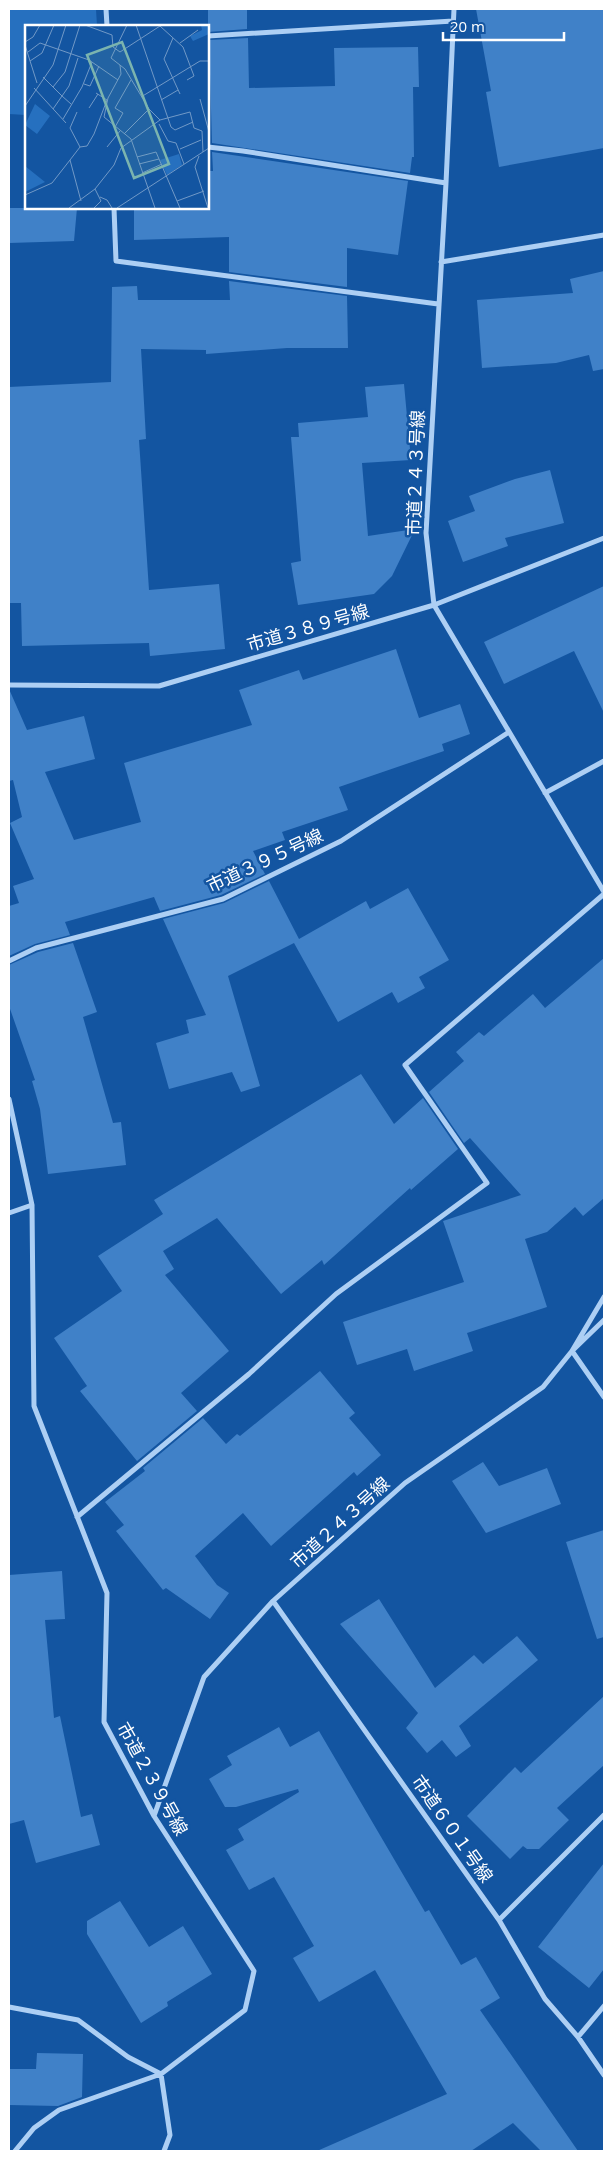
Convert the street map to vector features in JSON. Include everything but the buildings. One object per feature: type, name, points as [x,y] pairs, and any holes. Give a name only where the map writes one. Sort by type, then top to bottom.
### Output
[{"type":"street","points":[[106,9],[107,25]]},
{"type":"street","name":"市道２４３号線","points":[[454,9],[426,533],[434,605],[604,893]]},
{"type":"street","points":[[209,36],[453,21]]},
{"type":"street","points":[[209,147],[243,150],[446,183]]},
{"type":"street","points":[[114,209],[116,261],[438,304]]},
{"type":"street","points":[[441,262],[604,235]]},
{"type":"street","name":"市道３８９号線","points":[[9,685],[159,686],[434,605],[604,538]]},
{"type":"street","name":"市道３９５号線","points":[[9,960],[36,948],[223,899],[342,841],[509,732]]},
{"type":"street","points":[[545,793],[604,761]]},
{"type":"street","points":[[77,1517],[249,1374],[336,1294],[487,1183],[404,1066],[604,893]]},
{"type":"street","name":"市道２３９号線","points":[[9,1099],[32,1206],[34,1406],[107,1593],[104,1722],[154,1816],[254,1971],[245,2010],[161,2074],[59,2110],[34,2128],[15,2151]]},
{"type":"street","points":[[9,1212],[32,1206]]},
{"type":"street","name":"市道２４３号線","points":[[154,1816],[204,1677],[273,1601],[405,1483],[543,1387],[572,1351],[604,1297]]},
{"type":"street","points":[[604,1320],[572,1351],[604,1397]]},
{"type":"street","name":"市道６０１号線","points":[[273,1601],[500,1920],[545,1999],[578,2037],[604,2075]]},
{"type":"street","points":[[500,1920],[604,1815]]},
{"type":"street","points":[[578,2037],[604,2006]]},
{"type":"street","points":[[9,2007],[78,2020],[128,2057],[161,2074],[170,2135],[164,2151]]},
{"type":"shaded area","points":[[9,9],[96,9],[97,25],[25,25],[25,115],[9,114]]}]
